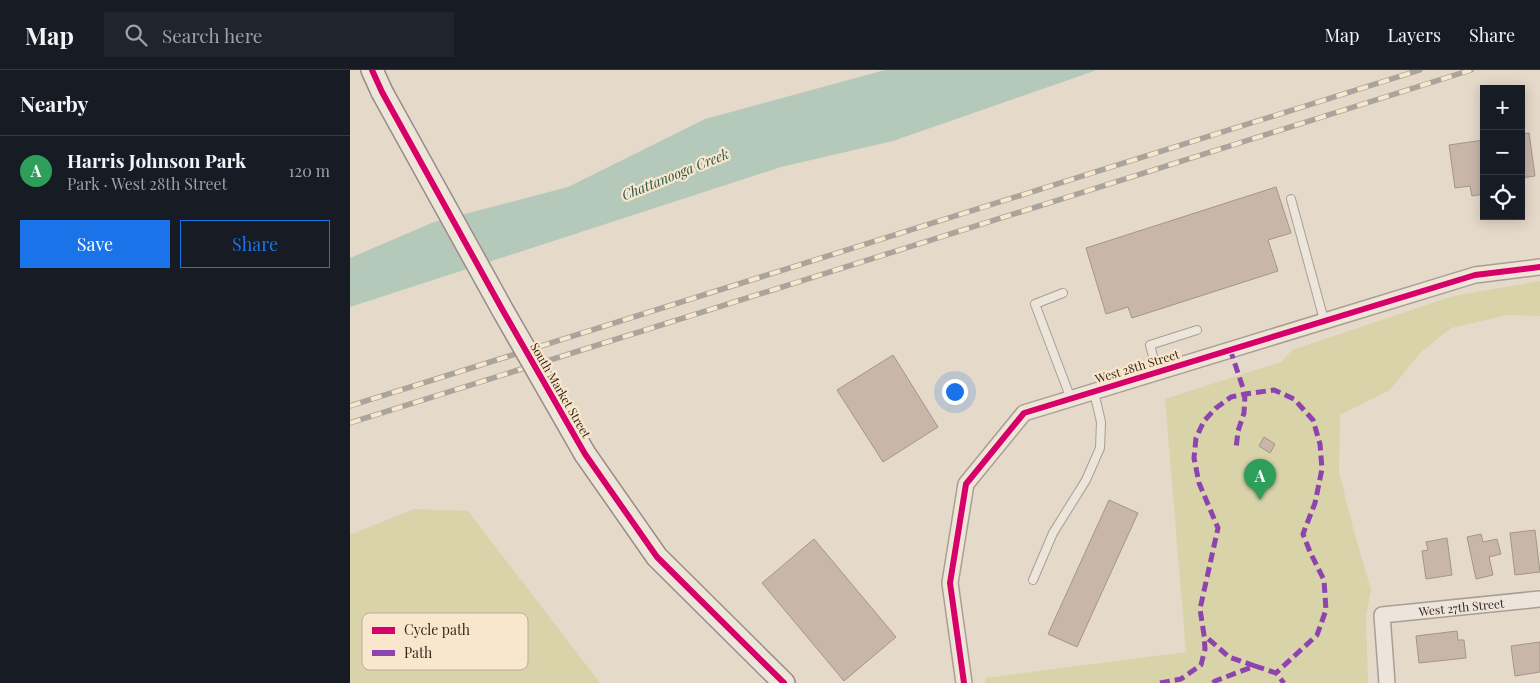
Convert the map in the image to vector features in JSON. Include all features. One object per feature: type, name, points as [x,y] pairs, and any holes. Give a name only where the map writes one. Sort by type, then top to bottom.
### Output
[{"type":"main road","name":"South Market Street","points":[[372,70],[382,92],[502,309],[585,454],[657,556],[784,683]]},
{"type":"street","name":"West 28th Street","points":[[964,683],[950,583],[966,484],[1024,413],[1475,275],[1540,267]]},
{"type":"street","name":"West 27th Street","points":[[1387,683],[1382,616],[1540,598]]},
{"type":"lane","points":[[1291,199],[1324,320]]},
{"type":"lane","points":[[1063,293],[1035,304],[1071,399]]},
{"type":"lane","points":[[1157,372],[1150,345],[1197,330]]},
{"type":"lane","points":[[1033,580],[1054,533],[1086,480],[1100,448],[1101,422],[1094,392]]},
{"type":"shaded area","points":[[1540,281],[1540,316],[1508,315],[1451,328],[1421,352],[1390,390],[1340,415],[1339,472],[1371,590],[1366,617],[1368,683],[985,683],[986,678],[1186,652],[1165,399],[1281,362],[1292,350],[1453,296]]},
{"type":"shaded area","points":[[414,509],[468,511],[600,683],[350,683],[350,535]]},
{"type":"water","name":"Chattanooga Creek","points":[[885,70],[1097,70],[893,141],[781,167],[350,307],[350,258],[434,222],[568,187],[705,119]]},
{"type":"building","points":[[1529,133],[1535,176],[1525,177],[1525,175],[1525,134]]},
{"type":"building","points":[[1480,141],[1480,195],[1472,196],[1470,186],[1455,188],[1449,145]]},
{"type":"building","points":[[1276,187],[1291,233],[1268,240],[1278,271],[1132,318],[1128,307],[1106,314],[1086,248]]},
{"type":"building","points":[[893,355],[938,427],[883,462],[837,390]]},
{"type":"building","points":[[1264,437],[1275,444],[1270,453],[1259,446]]},
{"type":"building","points":[[1109,500],[1138,513],[1077,647],[1048,634]]},
{"type":"building","points":[[1535,530],[1540,572],[1515,575],[1510,533]]},
{"type":"building","points":[[1481,534],[1483,542],[1497,539],[1501,554],[1489,557],[1493,575],[1476,579],[1467,537]]},
{"type":"building","points":[[1447,538],[1452,575],[1426,579],[1422,551],[1428,550],[1426,542]]},
{"type":"building","points":[[814,539],[896,637],[844,681],[762,583]]},
{"type":"building","points":[[1457,631],[1458,640],[1464,640],[1466,658],[1419,663],[1416,636]]},
{"type":"building","points":[[1540,642],[1540,672],[1515,676],[1511,646]]},
{"type":"railway","points":[[350,406],[1420,70]]},
{"type":"railway","points":[[350,423],[1471,70]]},
{"type":"marked path","points":[[1230,349],[1245,394],[1244,413],[1238,431],[1236,449]]},
{"type":"marked path","points":[[1255,666],[1229,657],[1204,635],[1200,609],[1218,528],[1199,483],[1194,458],[1196,438],[1204,421],[1216,408],[1231,397],[1274,390],[1294,399],[1313,420],[1320,444],[1322,469],[1315,503],[1303,534],[1324,580],[1326,610],[1317,635],[1276,673]]},
{"type":"marked path","points":[[1160,683],[1181,679],[1201,665],[1205,649],[1204,635]]},
{"type":"marked path","points":[[1213,683],[1255,666],[1276,673],[1284,683]]},
{"type":"cycle path","points":[[372,70],[382,92],[502,309],[585,454],[657,557],[784,683]]},
{"type":"cycle path","points":[[964,683],[950,583],[966,484],[1024,413],[1475,275],[1540,267]]},
{"type":"place","name":"Harris Johnson Park","points":[[1260,500]]}]
